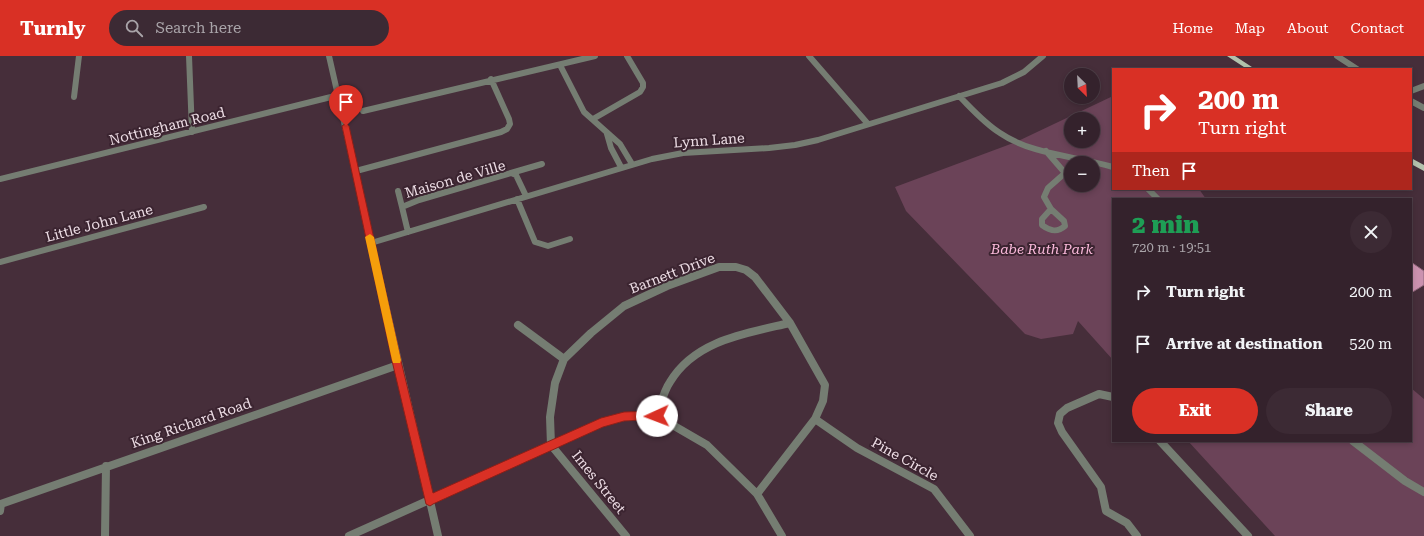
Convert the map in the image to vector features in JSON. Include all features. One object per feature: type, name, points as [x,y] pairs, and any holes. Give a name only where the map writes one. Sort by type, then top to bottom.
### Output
[{"type":"main road","points":[[1230,56],[1250,68]]},
{"type":"main road","points":[[1412,162],[1424,168]]},
{"type":"street","points":[[74,97],[79,56]]},
{"type":"street","points":[[189,56],[192,132]]},
{"type":"street","points":[[329,56],[438,536]]},
{"type":"street","points":[[363,111],[491,79],[560,65],[595,56]]},
{"type":"street","points":[[593,119],[640,92],[643,87],[643,83],[628,56]]},
{"type":"street","points":[[809,56],[868,124]]},
{"type":"street","name":"Lynn Lane","points":[[371,243],[632,164],[682,153],[769,148],[795,145],[818,140],[1002,83],[1020,75],[1034,66],[1043,56]]},
{"type":"street","points":[[1337,56],[1355,68]]},
{"type":"street","points":[[560,65],[584,112],[620,144],[632,164]]},
{"type":"street","points":[[356,172],[501,132],[507,128],[510,124],[509,119],[491,79]]},
{"type":"street","points":[[1412,91],[1424,86]]},
{"type":"street","name":"Nottingham Road","points":[[0,179],[339,95]]},
{"type":"street","points":[[959,96],[993,129],[1006,137],[1046,151],[1112,167]]},
{"type":"street","points":[[1412,102],[1424,108]]},
{"type":"street","points":[[607,134],[611,148],[621,167]]},
{"type":"street","points":[[1046,151],[1049,158],[1063,168],[1065,173],[1048,188],[1044,197],[1051,209]]},
{"type":"street","points":[[511,173],[542,164]]},
{"type":"street","name":"Maison de Ville","points":[[408,232],[402,207],[419,200],[511,173],[516,175],[526,196]]},
{"type":"street","points":[[1149,190],[1157,198]]},
{"type":"street","points":[[398,191],[402,207]]},
{"type":"street","points":[[517,198],[535,242],[546,246],[570,239]]},
{"type":"street","name":"Little John Lane","points":[[0,262],[204,207]]},
{"type":"street","name":"Barnett Drive","points":[[551,445],[550,417],[555,383],[564,359],[591,333],[624,306],[667,286],[719,267],[736,267],[746,270],[755,277],[790,323],[825,384],[823,401],[815,419],[757,494]]},
{"type":"street","points":[[657,416],[670,381],[688,358],[715,342],[790,323]]},
{"type":"street","points":[[518,325],[564,359]]},
{"type":"street","name":"King Richard Road","points":[[0,511],[1,504],[398,365]]},
{"type":"street","points":[[1112,397],[1099,394],[1067,408],[1060,414],[1058,423],[1062,432],[1101,487],[1106,511],[1127,523],[1137,536]]},
{"type":"street","points":[[349,536],[601,423],[624,417],[657,416],[707,445],[757,494],[782,536]]},
{"type":"street","name":"Pine Circle","points":[[815,419],[857,448],[894,468],[913,476],[934,489],[970,536]]},
{"type":"street","points":[[1161,442],[1248,536]]},
{"type":"street","points":[[1354,442],[1394,473],[1424,492]]},
{"type":"street","name":"Imes Street","points":[[551,445],[626,536]]},
{"type":"street","points":[[104,536],[106,466]]},
{"type":"green space","name":"Babe Ruth Park","points":[[1112,96],[1112,190],[1200,190],[1205,198],[1112,198],[1112,359],[1078,321],[1073,334],[1041,339],[1025,334],[906,211],[895,187],[1016,142],[1064,119],[1064,148],[1100,148],[1100,112],[1079,112],[1096,104],[1100,104],[1100,102]]},
{"type":"green space","points":[[1412,389],[1424,399],[1424,536],[1275,536],[1189,442],[1412,442]]},
{"type":"building","points":[[1412,263],[1424,271],[1424,285],[1412,292]]},
{"type":"slow traffic","points":[[370,237],[397,360]]},
{"type":"route","points":[[346,126],[398,365],[430,500],[601,423],[624,417],[657,416]]}]
